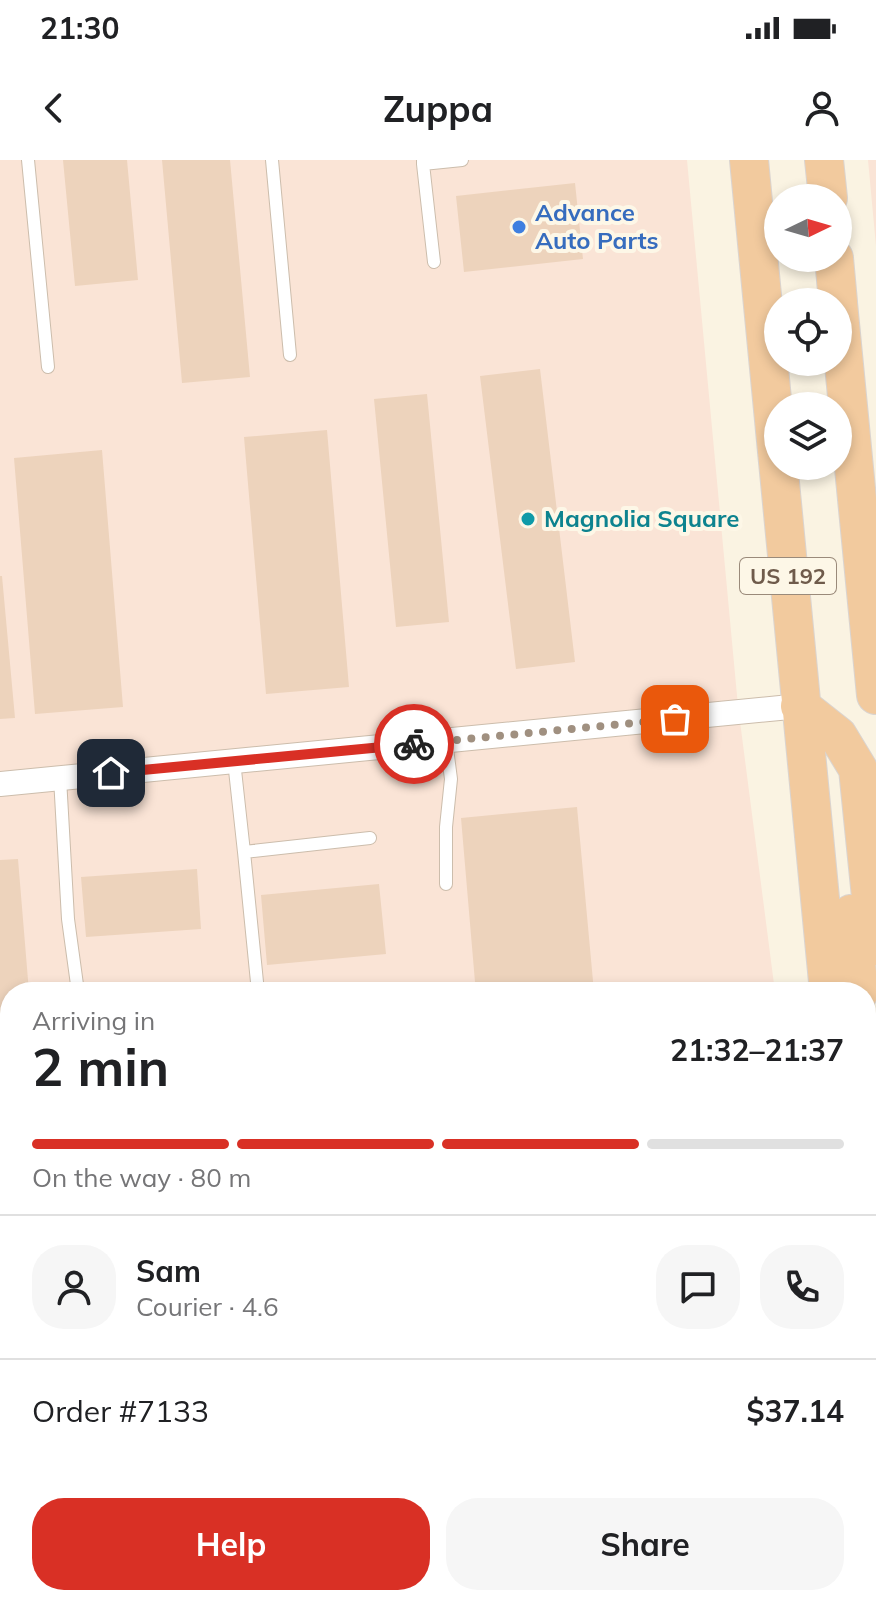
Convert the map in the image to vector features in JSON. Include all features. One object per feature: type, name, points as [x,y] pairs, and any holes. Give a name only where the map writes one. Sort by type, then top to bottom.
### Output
[{"type":"highway","name":"US 192","points":[[749,160],[828,982]]},
{"type":"highway","points":[[824,160],[827,184]]},
{"type":"highway","name":"US 192","points":[[845,376],[876,695]]},
{"type":"highway","points":[[800,706],[838,736],[858,769],[876,946]]},
{"type":"highway","points":[[818,882],[851,911],[858,982]]},
{"type":"street","points":[[0,784],[800,706]]},
{"type":"lane","points":[[28,160],[48,367]]},
{"type":"lane","points":[[272,160],[290,355]]},
{"type":"lane","points":[[434,262],[423,162],[462,160]]},
{"type":"lane","points":[[446,741],[451,779],[446,827],[446,884]]},
{"type":"lane","points":[[234,761],[257,982]]},
{"type":"lane","points":[[60,778],[68,919],[77,982]]},
{"type":"lane","points":[[244,852],[370,838]]},
{"type":"shaded area","points":[[0,160],[687,160],[738,706],[774,982],[0,982]]},
{"type":"shaded area","points":[[868,160],[876,160],[876,246]]},
{"type":"building","points":[[63,160],[127,160],[138,280],[75,286]]},
{"type":"building","points":[[162,160],[230,160],[250,377],[182,383]]},
{"type":"building","name":"Advance Auto Parts","points":[[575,183],[583,259],[464,272],[456,196]]},
{"type":"building","name":"Magnolia Square","points":[[540,369],[575,662],[516,669],[480,376]]},
{"type":"building","points":[[427,394],[449,622],[396,627],[374,399]]},
{"type":"building","points":[[327,430],[349,687],[266,694],[244,437]]},
{"type":"building","points":[[102,450],[123,707],[35,714],[14,458]]},
{"type":"building","points":[[0,576],[15,718],[0,719]]},
{"type":"building","points":[[577,807],[593,982],[475,982],[461,818]]},
{"type":"building","points":[[18,859],[28,982],[0,982],[0,860]]},
{"type":"building","points":[[197,869],[201,929],[86,937],[81,877]]},
{"type":"building","points":[[379,884],[386,954],[267,965],[261,895]]},
{"type":"way so far","points":[[414,744],[675,719]]},
{"type":"place","name":"Advance Auto Parts","points":[[519,227]]},
{"type":"place","name":"Magnolia Square","points":[[528,519]]},
{"type":"route","points":[[111,773],[414,744]]}]
